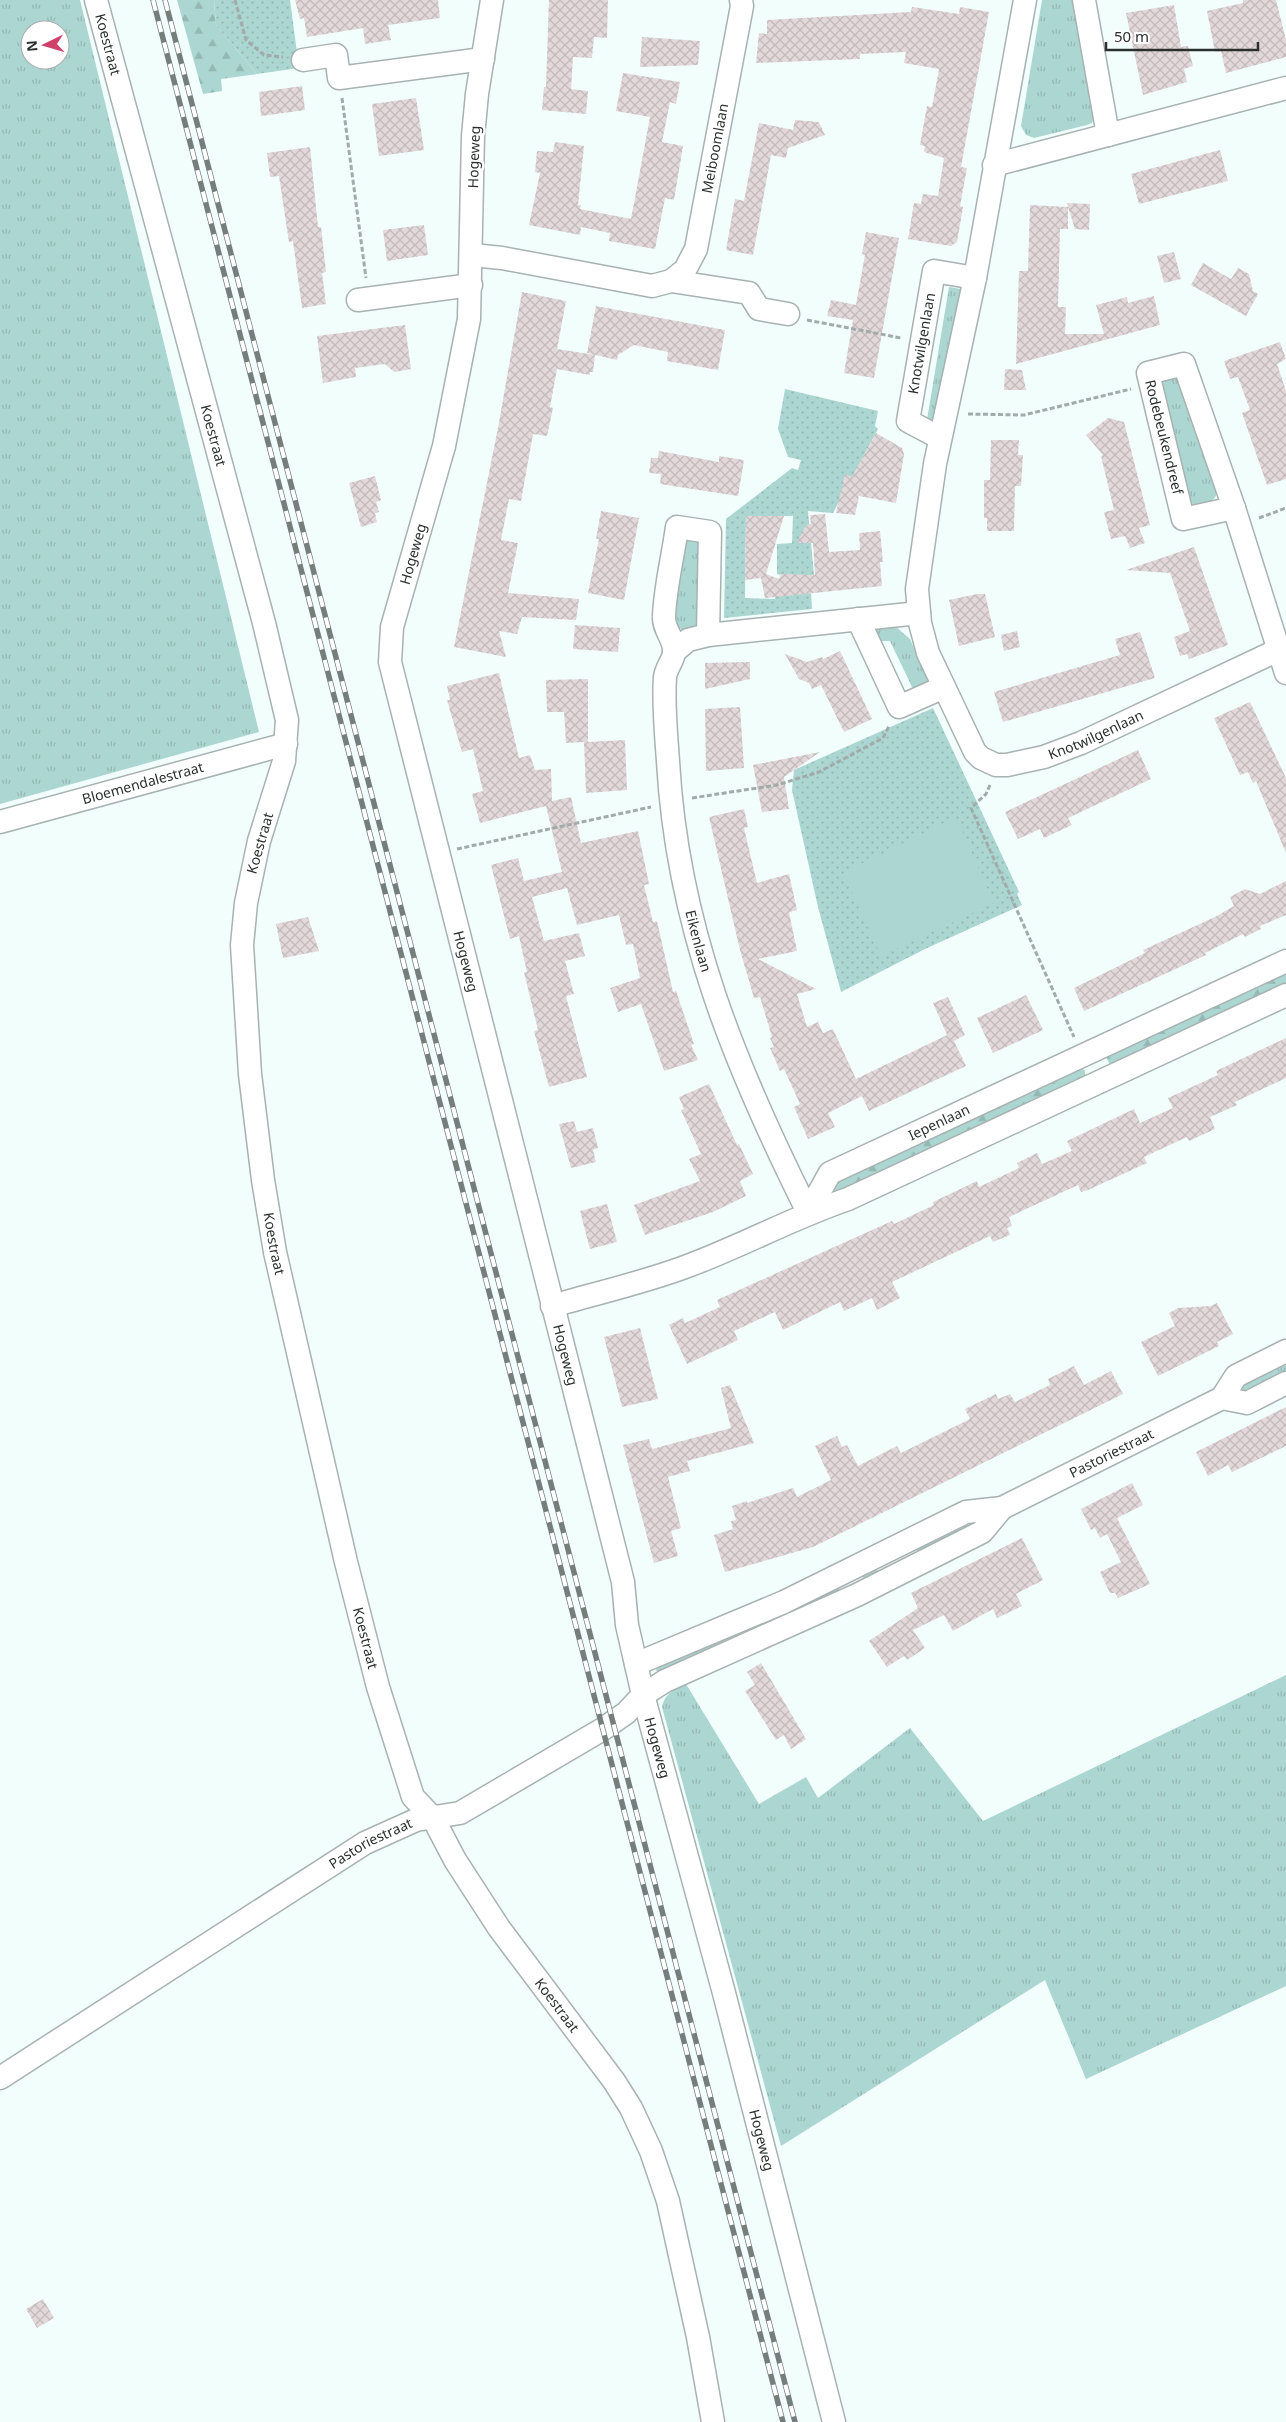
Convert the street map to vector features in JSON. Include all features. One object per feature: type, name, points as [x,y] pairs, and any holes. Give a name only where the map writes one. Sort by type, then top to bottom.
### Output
[{"type":"street","name":"Koestraat","points":[[96,0],[282,693],[287,720],[284,761],[251,872],[242,945],[250,1074],[263,1180],[275,1252],[307,1397],[378,1687],[413,1797],[433,1818],[455,1860],[483,1904],[614,2081],[645,2135],[668,2201],[698,2337],[713,2422]]},
{"type":"street","name":"Hogeweg","points":[[492,0],[474,136],[472,255],[468,328],[444,446],[392,627],[390,662],[552,1306],[624,1582],[627,1625],[643,1694],[726,2003],[834,2422]]},
{"type":"street","points":[[996,765],[981,758],[976,752],[926,646],[919,613],[918,573],[940,438],[947,414],[975,278],[1025,0]]},
{"type":"street","points":[[1084,0],[1108,135]]},
{"type":"street","name":"Meiboomlaan","points":[[671,281],[686,270],[696,249],[743,2]]},
{"type":"street","points":[[303,60],[336,55],[339,78],[483,59]]},
{"type":"street","points":[[994,165],[1286,88]]},
{"type":"street","points":[[472,255],[502,258],[652,286],[671,281],[749,293],[758,309],[788,314]]},
{"type":"street","name":"Knotwilgenlaan","points":[[940,438],[908,421],[934,271],[975,278]]},
{"type":"street","points":[[363,299],[471,285]]},
{"type":"street","name":"Rodebeukendreef","points":[[1236,516],[1184,519],[1148,372],[1184,364],[1236,516],[1268,612],[1286,673]]},
{"type":"street","points":[[708,635],[710,532],[677,527],[663,619],[674,652],[688,640],[708,635],[919,613]]},
{"type":"street","points":[[858,619],[899,707],[944,687]]},
{"type":"street","name":"Knotwilgenlaan","points":[[996,765],[1024,762],[1081,743],[1278,650]]},
{"type":"street","name":"Eikenlaan","points":[[674,652],[665,676],[667,747],[675,830],[690,912],[705,972],[737,1062],[769,1134],[808,1212]]},
{"type":"street","name":"Bloemendalestraat","points":[[0,822],[286,744]]},
{"type":"street","name":"Iepenlaan","points":[[808,1212],[830,1172],[1286,961]]},
{"type":"street","points":[[552,1306],[686,1267],[808,1212],[848,1198],[1286,995]]},
{"type":"street","points":[[1089,1052],[1102,1081]]},
{"type":"street","points":[[1286,1351],[1236,1376],[1222,1398],[1247,1403],[1286,1383]]},
{"type":"street","name":"Pastoriestraat","points":[[636,1664],[745,1619],[966,1512],[1002,1508],[1222,1398]]},
{"type":"street","name":"Pastoriestraat","points":[[0,2078],[366,1843],[416,1820],[460,1813],[581,1743],[626,1713],[643,1694],[857,1595],[982,1532],[1002,1508]]},
{"type":"street","points":[[844,1572],[857,1595]]},
{"type":"street","points":[[745,1619],[756,1641]]},
{"type":"path","points":[[235,0],[246,40],[264,55]]},
{"type":"path","points":[[339,78],[363,299]]},
{"type":"path","points":[[788,314],[922,342]]},
{"type":"path","points":[[947,414],[1024,415],[1150,384]]},
{"type":"path","points":[[1236,516],[1286,508]]},
{"type":"path","points":[[996,765],[994,776],[986,794],[971,808],[1078,1048],[1089,1052]]},
{"type":"green space","points":[[0,0],[80,0],[259,732],[0,804]]},
{"type":"green space","points":[[177,0],[214,0],[216,25],[257,74],[221,79],[222,91],[203,94]]},
{"type":"green space","points":[[214,0],[290,0],[299,68],[257,74],[216,25]]},
{"type":"green space","points":[[1042,0],[1077,0],[1095,114],[1092,123],[1087,125],[1034,138],[1026,135],[1021,126]]},
{"type":"green space","points":[[949,287],[961,289],[933,422],[927,420]]},
{"type":"green space","points":[[1177,377],[1217,489],[1216,496],[1209,505],[1194,505],[1189,501],[1161,381]]},
{"type":"green space","points":[[785,389],[878,411],[875,426],[878,429],[833,513],[808,511],[814,575],[799,575],[800,594],[811,593],[812,609],[724,618],[726,519],[792,468],[798,470],[801,460],[788,457],[778,429]],"holes":[[[746,516],[793,516],[792,543],[777,544],[777,574],[782,575],[776,586],[775,599],[745,598]]]},
{"type":"green space","points":[[688,539],[700,543],[698,623],[691,629],[686,630],[677,627],[673,610],[684,543]]},
{"type":"green space","points":[[895,626],[910,639],[929,684],[914,691],[890,641],[878,641],[874,628]]},
{"type":"green space","points":[[933,708],[1019,892],[1017,894],[1022,905],[925,949],[841,992],[818,907],[792,790],[794,770]]},
{"type":"green space","points":[[956,817],[994,903],[881,956],[843,873]]},
{"type":"green space","points":[[1286,970],[1286,986],[1110,1065],[1106,1057]]},
{"type":"green space","points":[[1081,1067],[1085,1071],[1085,1077],[843,1192],[835,1192],[831,1183]]},
{"type":"green space","points":[[1286,1365],[1286,1375],[1247,1393],[1242,1389],[1241,1384],[1247,1378],[1255,1380]]},
{"type":"green space","points":[[963,1520],[970,1527],[966,1535],[872,1582],[863,1578],[862,1573],[867,1567],[877,1570],[879,1574],[919,1554],[917,1549],[955,1530],[957,1522]]},
{"type":"green space","points":[[838,1587],[840,1591],[764,1627],[762,1621]]},
{"type":"green space","points":[[736,1633],[738,1636],[658,1674],[655,1667]]},
{"type":"green space","points":[[1286,1675],[1286,1986],[1086,2079],[1045,1980],[781,2146],[662,1707],[668,1695],[686,1684],[759,1804],[806,1777],[818,1798],[910,1728],[983,1821]]},
{"type":"building","points":[[295,0],[438,0],[440,18],[388,25],[391,40],[365,44],[363,28],[307,37],[304,18],[300,19]]},
{"type":"building","points":[[549,0],[608,0],[607,38],[594,37],[592,58],[573,57],[571,89],[588,91],[586,114],[542,110],[544,87],[546,87]]},
{"type":"building","points":[[1243,0],[1276,0],[1286,40],[1286,57],[1226,73],[1221,51],[1215,52],[1207,11],[1243,3]]},
{"type":"building","points":[[1174,5],[1181,47],[1188,46],[1193,66],[1184,69],[1187,82],[1143,95],[1126,13]]},
{"type":"building","points":[[912,7],[959,14],[960,7],[989,12],[961,167],[967,168],[960,206],[963,207],[957,242],[951,246],[908,239],[914,203],[921,204],[923,194],[938,196],[944,158],[924,152],[925,146],[920,145],[927,106],[932,107],[939,69],[904,63],[906,52],[860,54],[860,59],[756,63],[759,33],[767,34],[767,20],[911,12]]},
{"type":"building","points":[[642,37],[700,41],[698,65],[640,67]]},
{"type":"building","points":[[623,73],[680,82],[676,104],[670,102],[662,142],[683,146],[674,200],[665,198],[655,249],[609,241],[610,233],[581,227],[580,235],[529,225],[540,173],[535,172],[537,151],[553,152],[555,142],[584,146],[578,205],[581,205],[580,209],[631,219],[650,117],[616,111]]},
{"type":"building","points":[[302,86],[305,110],[261,116],[259,92]]},
{"type":"building","points":[[416,98],[424,150],[379,156],[372,104]]},
{"type":"building","points":[[795,120],[819,122],[825,135],[788,148],[786,158],[771,155],[753,255],[726,250],[735,199],[744,201],[759,123],[793,130]]},
{"type":"building","points":[[310,147],[318,227],[321,227],[326,272],[322,273],[326,304],[302,308],[293,241],[289,242],[279,176],[270,177],[267,153]]},
{"type":"building","points":[[1220,150],[1228,181],[1139,204],[1131,174]]},
{"type":"building","points":[[1067,203],[1090,204],[1089,230],[1075,229]]},
{"type":"building","points":[[1030,205],[1068,207],[1068,229],[1060,229],[1058,307],[1066,307],[1065,334],[1104,334],[1096,305],[1127,297],[1128,303],[1154,296],[1160,325],[1016,364],[1019,271],[1028,271]]},
{"type":"building","points":[[424,225],[428,255],[387,261],[383,230]]},
{"type":"building","points":[[866,232],[899,238],[874,378],[844,373],[853,320],[827,316],[831,300],[856,305],[865,255],[862,254]]},
{"type":"building","points":[[1174,252],[1181,279],[1164,283],[1157,256]]},
{"type":"building","points":[[1203,263],[1231,279],[1238,268],[1249,274],[1253,291],[1258,294],[1246,316],[1191,285]]},
{"type":"building","points":[[522,292],[566,301],[557,349],[595,355],[593,372],[590,372],[590,375],[557,369],[550,407],[553,408],[547,436],[533,434],[521,501],[509,499],[501,540],[518,543],[508,593],[579,599],[576,620],[522,617],[517,634],[499,631],[506,657],[454,647],[498,428]]},
{"type":"building","points":[[596,306],[725,330],[718,370],[667,361],[668,352],[634,345],[618,355],[617,360],[587,353]]},
{"type":"building","points":[[405,325],[411,369],[394,372],[385,364],[355,368],[356,377],[323,383],[317,336]]},
{"type":"building","points":[[1280,342],[1286,359],[1277,364],[1286,391],[1286,479],[1267,485],[1242,413],[1250,410],[1238,377],[1230,379],[1224,361]]},
{"type":"building","points":[[1005,369],[1022,370],[1026,390],[1004,390]]},
{"type":"building","points":[[1108,418],[1124,422],[1150,525],[1139,528],[1145,543],[1130,548],[1125,536],[1111,539],[1104,512],[1114,510],[1101,456],[1103,455],[1086,435]]},
{"type":"building","points":[[876,433],[902,448],[904,454],[896,503],[859,496],[855,515],[836,513],[845,474],[852,477]]},
{"type":"building","points":[[991,440],[1019,440],[1018,455],[1023,455],[1021,486],[1015,486],[1014,531],[987,531],[987,518],[984,518],[984,480],[990,480]]},
{"type":"building","points":[[659,451],[719,462],[719,456],[744,460],[738,496],[660,484],[661,474],[649,473],[651,458],[658,458]]},
{"type":"building","points":[[375,476],[381,500],[376,502],[379,512],[375,513],[377,522],[361,527],[349,483]]},
{"type":"building","points":[[601,511],[639,518],[624,600],[588,593],[599,539],[596,539]]},
{"type":"building","points":[[825,514],[829,552],[860,550],[859,533],[880,531],[883,562],[880,562],[882,586],[765,598],[761,578],[745,580],[746,516],[784,516],[766,574],[779,579],[781,574],[815,575],[813,543],[797,543],[806,525],[811,524],[810,515]]},
{"type":"building","points":[[1194,547],[1228,645],[1189,659],[1187,654],[1180,656],[1174,637],[1190,631],[1170,573],[1126,570]]},
{"type":"building","points":[[985,594],[995,637],[959,646],[949,600]]},
{"type":"building","points":[[575,625],[620,628],[618,652],[573,649]]},
{"type":"building","points":[[1017,631],[1020,647],[1004,651],[1001,635]]},
{"type":"building","points":[[1140,632],[1155,678],[1003,722],[994,692],[1120,655],[1115,639]]},
{"type":"building","points":[[840,651],[872,719],[844,732],[821,685],[812,689],[809,683],[799,679],[785,654],[807,662],[822,657],[823,659]]},
{"type":"building","points":[[750,662],[750,679],[705,689],[705,663]]},
{"type":"building","points":[[499,673],[519,758],[530,755],[535,770],[551,769],[552,801],[571,797],[581,843],[638,831],[649,884],[644,885],[653,922],[657,921],[673,992],[676,991],[694,1044],[691,1045],[698,1060],[664,1071],[641,1004],[618,1012],[610,988],[640,978],[633,944],[626,945],[619,915],[577,925],[567,888],[532,897],[544,941],[579,933],[585,956],[565,961],[574,994],[566,996],[587,1077],[549,1087],[534,1031],[538,1030],[524,972],[527,972],[519,936],[510,939],[491,865],[518,858],[524,881],[562,872],[546,806],[480,823],[472,794],[483,791],[473,749],[462,752],[447,700],[450,700],[447,686]]},
{"type":"building","points":[[588,679],[588,742],[625,740],[627,790],[586,793],[584,742],[566,743],[564,712],[547,712],[546,680]]},
{"type":"building","points":[[1250,702],[1286,778],[1286,853],[1256,781],[1253,783],[1248,772],[1240,775],[1214,718]]},
{"type":"building","points":[[740,707],[744,768],[706,771],[705,709]]},
{"type":"building","points":[[1138,750],[1151,779],[1068,818],[1072,825],[1044,838],[1040,829],[1018,839],[1005,812]]},
{"type":"building","points":[[820,752],[784,777],[789,809],[762,812],[753,765]]},
{"type":"building","points":[[744,809],[748,827],[744,828],[757,883],[789,874],[797,910],[789,912],[797,951],[758,959],[816,989],[797,994],[807,1027],[818,1022],[823,1033],[833,1029],[856,1079],[947,1035],[933,1003],[948,997],[965,1035],[954,1041],[966,1066],[869,1111],[862,1096],[828,1113],[835,1127],[808,1139],[794,1107],[800,1104],[784,1069],[780,1071],[770,1048],[774,1047],[760,997],[754,998],[740,950],[709,817]]},
{"type":"building","points":[[1286,881],[1286,915],[1260,926],[1261,929],[1245,937],[1243,934],[1205,953],[1206,955],[1084,1011],[1074,988],[1145,953],[1143,950],[1215,917],[1234,906],[1230,897],[1245,889],[1260,894]]},
{"type":"building","points":[[308,917],[319,951],[283,958],[276,924]]},
{"type":"building","points":[[1026,995],[1043,1030],[993,1053],[977,1018]]},
{"type":"building","points":[[1286,1038],[1286,1078],[1235,1102],[1237,1105],[1210,1117],[1215,1129],[1189,1141],[1187,1137],[1144,1157],[1147,1163],[1088,1190],[1081,1192],[1078,1185],[1009,1217],[1012,1226],[1007,1228],[1010,1235],[993,1242],[990,1236],[892,1282],[900,1298],[877,1310],[872,1298],[844,1311],[840,1302],[783,1330],[775,1312],[734,1331],[738,1340],[687,1364],[669,1325],[683,1318],[685,1323],[720,1307],[717,1300],[892,1221],[894,1224],[934,1205],[933,1202],[977,1181],[979,1187],[1019,1168],[1017,1163],[1037,1153],[1042,1164],[1072,1151],[1067,1141],[1134,1109],[1140,1123],[1173,1108],[1168,1098],[1218,1075],[1216,1071]]},
{"type":"building","points":[[709,1084],[737,1145],[739,1144],[753,1174],[740,1181],[746,1196],[713,1212],[645,1235],[634,1205],[700,1181],[689,1159],[701,1154],[681,1110],[684,1109],[679,1097]]},
{"type":"building","points":[[574,1121],[577,1132],[593,1128],[598,1148],[593,1150],[596,1162],[571,1168],[559,1124]]},
{"type":"building","points":[[607,1204],[617,1242],[590,1249],[580,1211]]},
{"type":"building","points":[[1217,1303],[1233,1334],[1217,1342],[1219,1346],[1158,1376],[1141,1342],[1175,1326],[1169,1313],[1178,1308],[1211,1306]]},
{"type":"building","points":[[640,1328],[658,1399],[622,1407],[604,1337]]},
{"type":"building","points":[[1074,1366],[1084,1385],[1111,1371],[1123,1394],[813,1547],[725,1572],[714,1535],[733,1529],[731,1521],[736,1520],[732,1506],[793,1488],[797,1497],[831,1480],[815,1446],[837,1436],[842,1447],[847,1445],[858,1466],[897,1446],[901,1453],[970,1419],[965,1409],[996,1394],[998,1399],[1010,1394],[1015,1402],[1050,1385],[1048,1379]]},
{"type":"building","points":[[730,1385],[754,1443],[687,1461],[690,1471],[668,1477],[681,1528],[671,1531],[678,1556],[654,1563],[623,1445],[649,1439],[652,1449],[731,1428],[721,1388]]},
{"type":"building","points":[[1286,1407],[1286,1446],[1232,1472],[1228,1465],[1208,1476],[1196,1452]]},
{"type":"building","points":[[1132,1483],[1143,1505],[1117,1518],[1150,1584],[1118,1598],[1115,1593],[1110,1593],[1100,1572],[1121,1562],[1107,1534],[1100,1538],[1095,1528],[1091,1530],[1081,1509]]},
{"type":"building","points":[[1022,1538],[1043,1580],[1016,1594],[1022,1606],[997,1618],[993,1609],[953,1631],[944,1615],[913,1630],[925,1648],[907,1660],[904,1656],[887,1667],[869,1641],[918,1608],[911,1593]]},
{"type":"building","points":[[761,1663],[806,1739],[791,1749],[784,1735],[776,1740],[745,1691],[755,1685],[747,1672]]},
{"type":"building","points":[[43,2299],[54,2318],[37,2328],[26,2309]]},
{"type":"railway","points":[[153,0],[783,2422]]},
{"type":"railway","points":[[165,0],[795,2422]]}]
